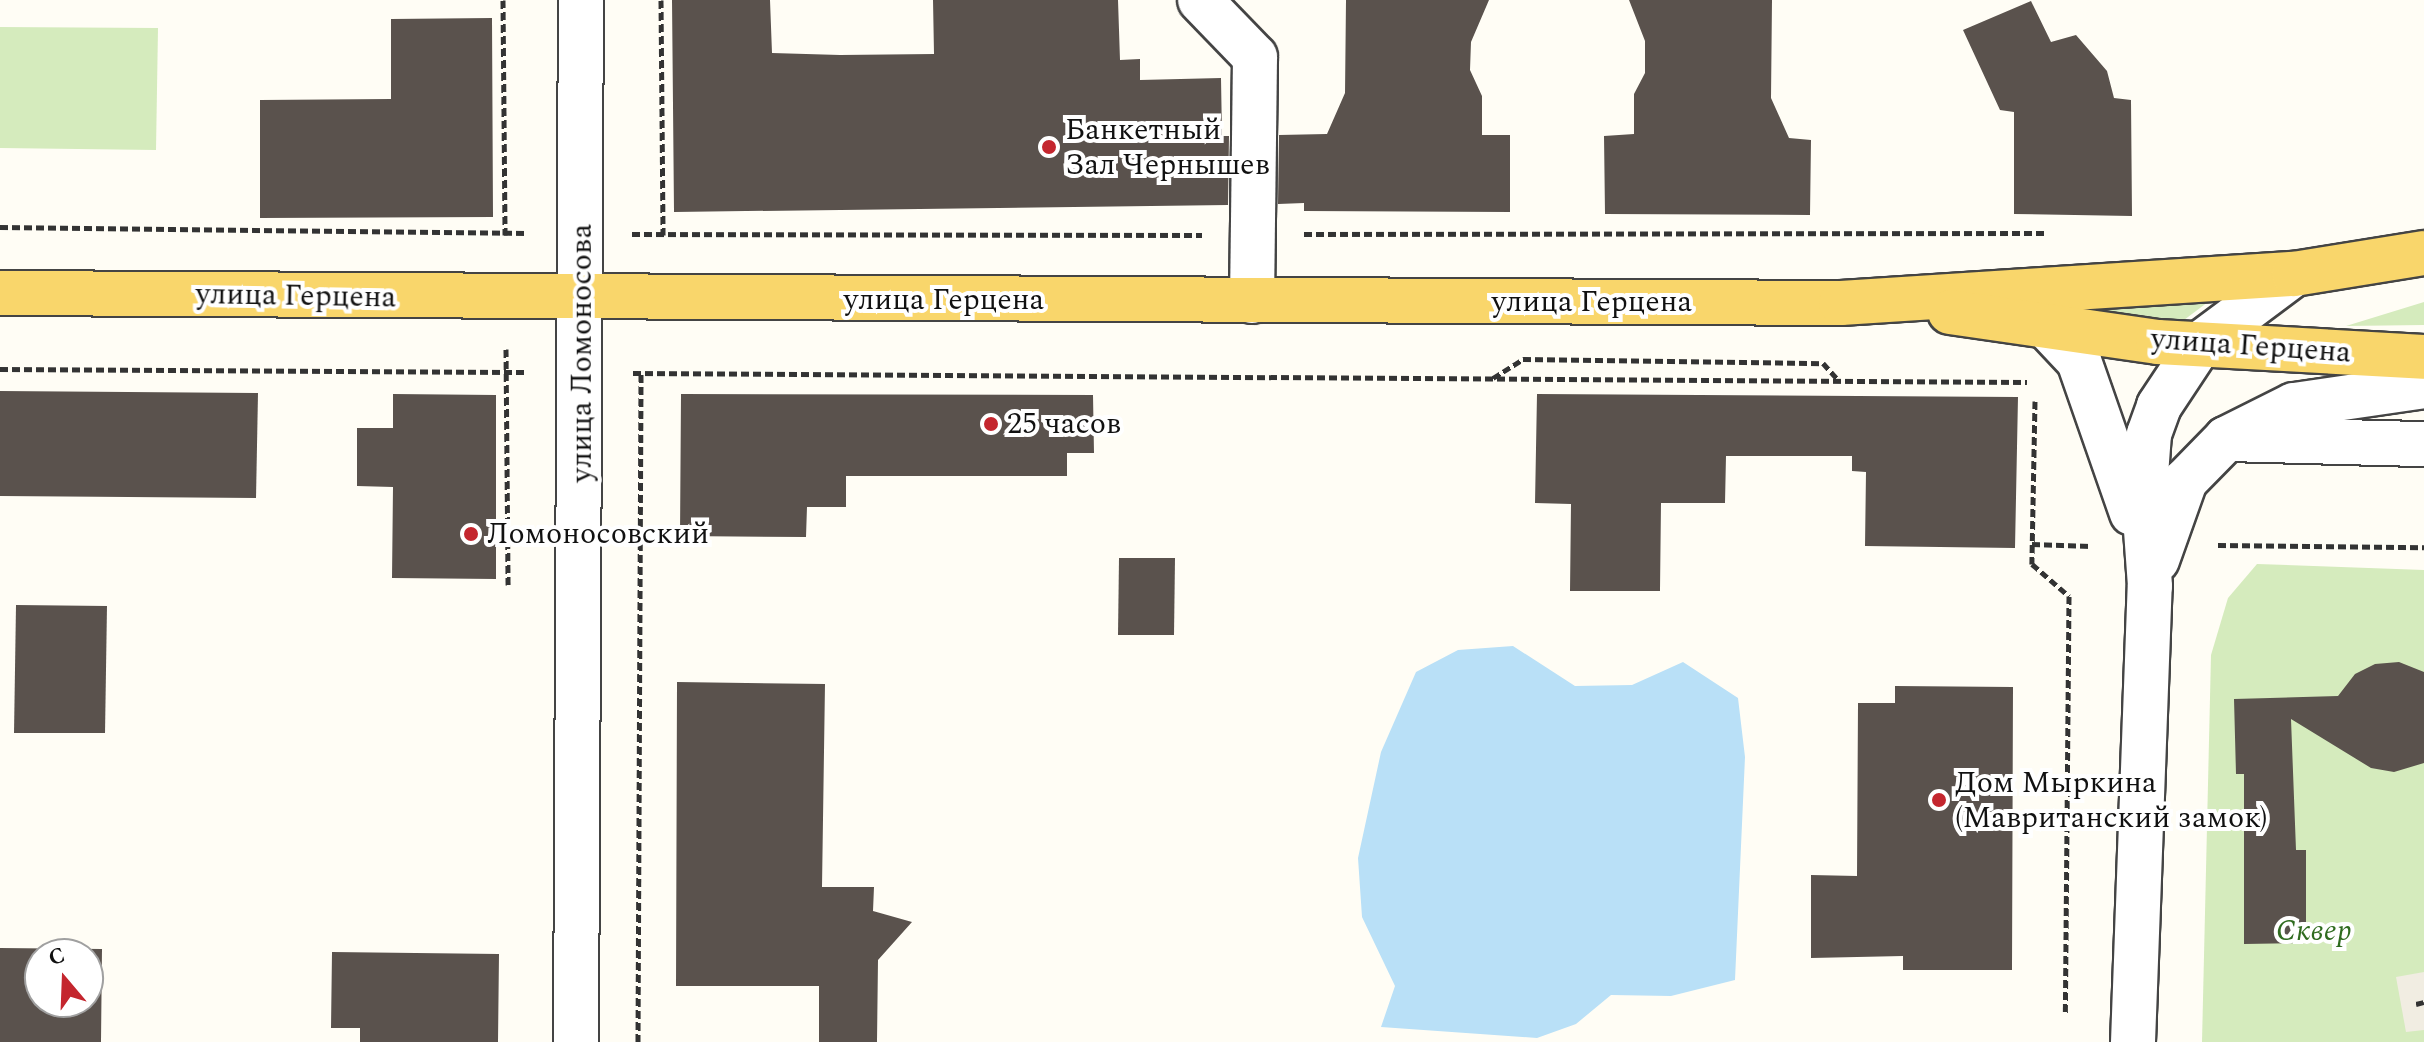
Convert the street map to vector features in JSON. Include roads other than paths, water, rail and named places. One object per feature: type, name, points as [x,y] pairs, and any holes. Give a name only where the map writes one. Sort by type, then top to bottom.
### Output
[{"type":"main road","name":"улица Герцена","points":[[0,293],[583,299],[1888,302],[2062,286],[2294,274],[2424,253]]},
{"type":"main road","name":"улица Герцена","points":[[1888,302],[2048,328],[2200,344],[2424,357]]},
{"type":"street","name":"улица Ломоносова","points":[[576,1042],[583,299],[581,0]]},
{"type":"street","points":[[1200,0],[1255,57],[1252,301]]},
{"type":"street","points":[[2133,1042],[2150,586],[2144,502],[2149,434],[2159,406],[2200,344],[2294,274]]},
{"type":"street","points":[[2048,328],[2070,346],[2097,406],[2150,586]]},
{"type":"street","points":[[2150,586],[2185,481],[2226,439],[2294,405],[2424,386]]},
{"type":"street","points":[[2226,439],[2424,444]]},
{"type":"water","points":[[1513,646],[1575,686],[1632,685],[1683,662],[1738,698],[1745,757],[1735,980],[1671,996],[1611,995],[1576,1024],[1537,1038],[1381,1027],[1395,986],[1362,917],[1358,858],[1381,752],[1416,672],[1458,650]]},
{"type":"place","name":"Банкетный Зал Чернышев","points":[[1049,147]]},
{"type":"place","name":"25 часов","points":[[991,424]]},
{"type":"place","name":"Ломоносовский","points":[[471,534]]},
{"type":"place","name":"Дом Мыркина (Мавританский замок)","points":[[1939,800]]},
{"type":"park label","name":"Сквер","points":[[2314,931]]}]
